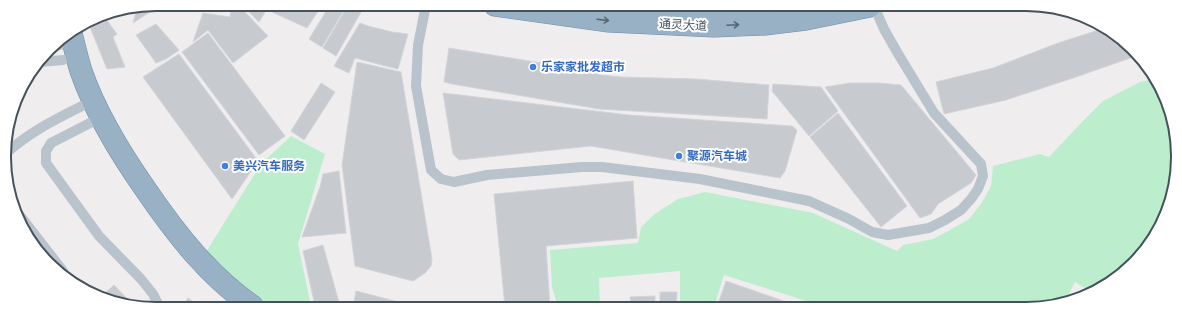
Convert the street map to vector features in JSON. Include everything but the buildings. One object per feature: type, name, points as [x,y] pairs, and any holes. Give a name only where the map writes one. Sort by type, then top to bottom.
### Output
[{"type":"highway","name":"通灵大道","points":[[538,11],[609,21],[714,26],[765,24],[806,19],[849,11]]},
{"type":"highway","points":[[62,46],[81,70],[107,128],[120,152],[162,213],[203,263],[226,286],[247,302]]},
{"type":"highway","points":[[61,47],[72,88],[108,157],[152,223],[184,264],[229,302]]},
{"type":"lane","points":[[425,11],[418,45],[416,86],[431,170],[441,179],[454,182],[487,175],[582,167],[602,167],[700,179],[809,201],[849,219],[872,232],[888,236],[929,228],[961,210],[978,189],[983,176],[981,164],[934,113],[897,52],[876,11]]},
{"type":"lane","points":[[11,148],[20,140],[48,123],[86,115]]},
{"type":"lane","points":[[86,115],[51,143],[46,151],[46,163],[99,236],[141,279],[153,294],[156,302]]},
{"type":"lane","points":[[29,228],[53,258]]},
{"type":"green space","points":[[1149,80],[1152,84],[1166,119],[1171,147],[1171,166],[1166,194],[1156,221],[1141,245],[1114,272],[1098,283],[1086,289],[1075,282],[1068,295],[1035,302],[809,302],[724,275],[716,302],[680,302],[680,271],[599,278],[600,302],[556,302],[552,287],[550,250],[638,243],[641,227],[656,213],[678,199],[705,192],[813,213],[897,251],[903,245],[933,239],[969,219],[981,204],[991,186],[993,166],[1040,154],[1049,157],[1103,101],[1140,82]]},
{"type":"green space","points":[[291,136],[325,154],[298,244],[310,302],[258,302],[206,252],[261,164]]},
{"type":"place","name":"乐家家批发超市","points":[[533,67]]},
{"type":"place","name":"聚源汽车城","points":[[679,156]]},
{"type":"place","name":"美兴汽车服务","points":[[225,166]]}]
